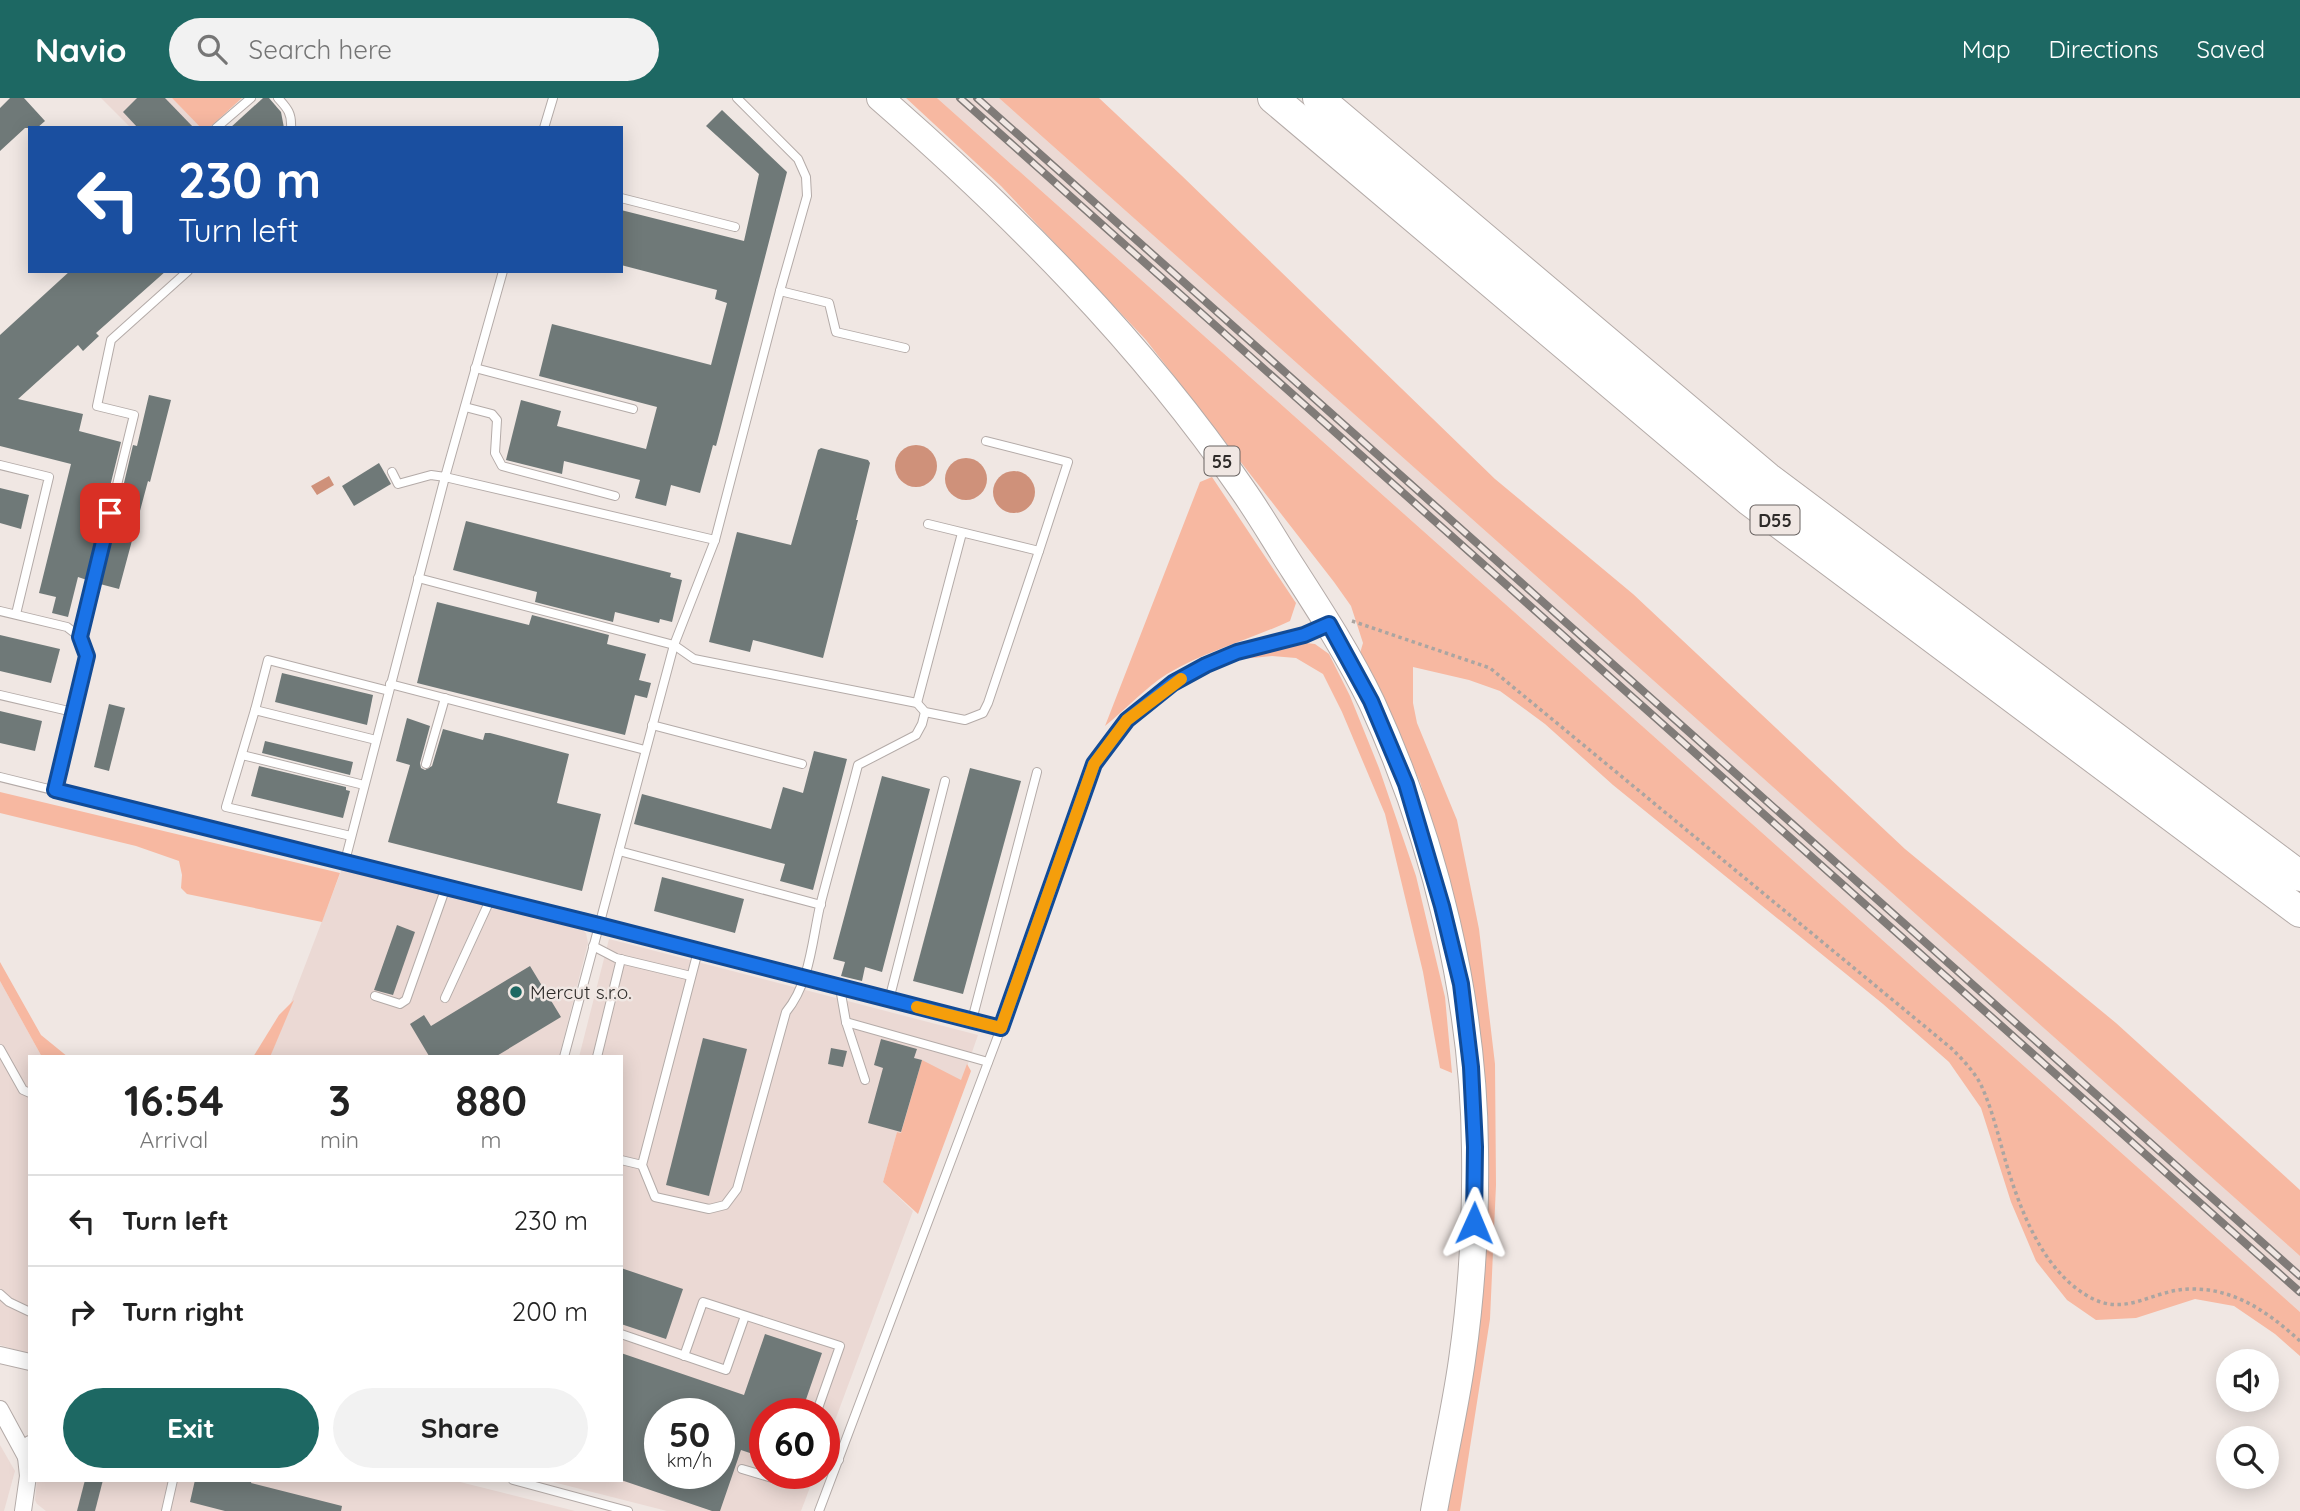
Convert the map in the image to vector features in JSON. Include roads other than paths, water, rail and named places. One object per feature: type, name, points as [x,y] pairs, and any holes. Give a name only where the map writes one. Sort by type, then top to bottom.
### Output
[{"type":"highway","name":"D55","points":[[1273,98],[1749,501],[2300,912]]},
{"type":"highway","name":"D55","points":[[1318,98],[1768,478],[2300,876]]},
{"type":"main road","name":"55","points":[[880,98],[949,158],[1028,234],[1131,347],[1188,416],[1242,488],[1329,624],[1371,701],[1406,784],[1442,906],[1461,984],[1475,1147],[1474,1223],[1462,1361],[1434,1511]]},
{"type":"street","points":[[0,1355],[28,1362]]},
{"type":"street","points":[[0,1409],[28,1451]]},
{"type":"street","points":[[23,1511],[28,1482]]},
{"type":"lane","points":[[218,126],[251,98]]},
{"type":"lane","points":[[278,98],[288,108],[292,117],[291,126]]},
{"type":"lane","points":[[545,126],[553,98]]},
{"type":"lane","points":[[565,1055],[674,645],[715,540],[807,196],[806,177],[798,159],[737,98]]},
{"type":"lane","points":[[623,199],[735,227]]},
{"type":"lane","points":[[80,637],[134,415],[97,406],[111,340],[186,273]]},
{"type":"lane","points":[[345,861],[445,477],[502,273]]},
{"type":"lane","points":[[780,291],[829,303],[836,332],[905,348]]},
{"type":"lane","points":[[475,368],[634,409]]},
{"type":"lane","points":[[465,407],[492,414],[497,420],[495,453],[502,466],[615,496]]},
{"type":"lane","points":[[418,578],[674,645],[694,659],[917,703],[925,712],[965,720],[983,713],[988,704],[1068,462],[986,441]]},
{"type":"lane","points":[[0,465],[49,477],[16,614]]},
{"type":"lane","points":[[392,472],[398,484],[431,475],[445,477],[715,540]]},
{"type":"lane","points":[[928,524],[1040,551]]},
{"type":"lane","points":[[917,703],[962,533]]},
{"type":"lane","points":[[0,611],[68,627],[80,637],[87,656],[55,790]]},
{"type":"lane","points":[[840,1457],[1001,1028],[1094,764],[1127,720],[1173,683],[1237,652],[1304,635],[1329,624]]},
{"type":"lane","points":[[351,835],[226,807],[268,660],[445,698],[645,750]]},
{"type":"lane","points":[[0,695],[73,712]]},
{"type":"lane","points":[[426,764],[445,698]]},
{"type":"lane","points":[[255,709],[376,740]]},
{"type":"lane","points":[[698,951],[642,1165],[655,1198],[709,1209],[725,1205],[737,1189],[786,1012],[794,1002],[804,979],[858,765],[916,735],[925,712]]},
{"type":"lane","points":[[652,724],[802,764]]},
{"type":"lane","points":[[242,755],[365,785]]},
{"type":"lane","points":[[972,1020],[1037,772]]},
{"type":"lane","points":[[0,777],[345,861],[1001,1028]]},
{"type":"lane","points":[[888,1000],[945,781]]},
{"type":"lane","points":[[619,851],[821,905]]},
{"type":"lane","points":[[374,996],[400,1004],[406,1000],[446,887]]},
{"type":"lane","points":[[445,998],[491,898]]},
{"type":"lane","points":[[593,946],[621,959],[691,976]]},
{"type":"lane","points":[[597,1055],[621,959]]},
{"type":"lane","points":[[841,988],[846,1022],[865,1080]]},
{"type":"lane","points":[[846,1022],[988,1062]]},
{"type":"lane","points":[[0,1049],[23,1090],[28,1092]]},
{"type":"lane","points":[[623,1160],[642,1165]]},
{"type":"lane","points":[[0,1294],[9,1302],[28,1311]]},
{"type":"lane","points":[[684,1356],[703,1302],[840,1346],[822,1398]]},
{"type":"lane","points":[[623,1335],[726,1370],[745,1316]]},
{"type":"lane","points":[[742,1469],[749,1471]]},
{"type":"lane","points":[[166,1511],[173,1482]]},
{"type":"lane","points":[[520,1482],[628,1511]]},
{"type":"lane","points":[[820,1511],[828,1489]]},
{"type":"railway","points":[[960,98],[2300,1292]]},
{"type":"railway","points":[[977,98],[2300,1276]]},
{"type":"place","name":"Mercut s.r.o.","points":[[516,992]]}]
